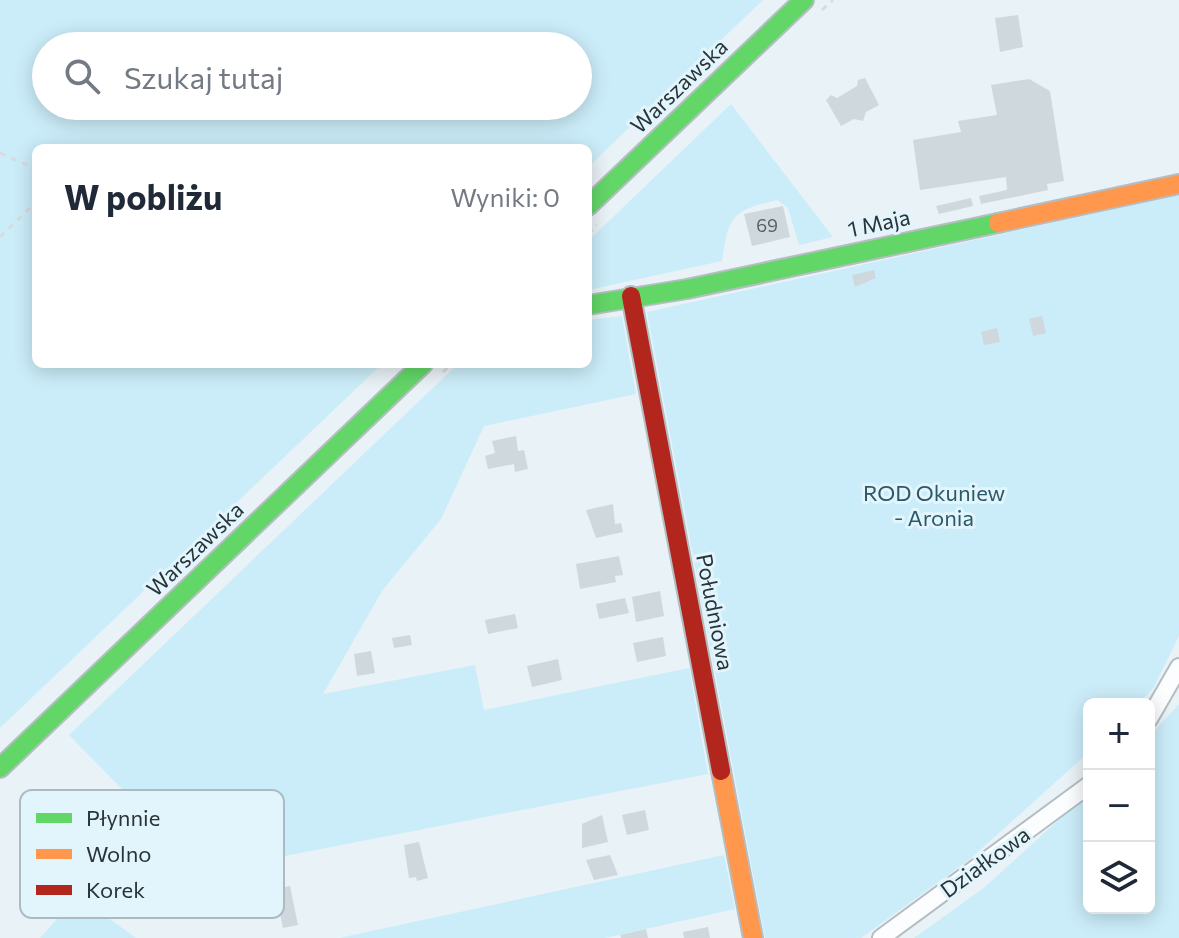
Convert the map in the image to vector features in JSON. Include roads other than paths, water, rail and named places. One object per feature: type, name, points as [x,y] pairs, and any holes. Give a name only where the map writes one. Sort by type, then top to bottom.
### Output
[{"type":"street","name":"Warszawska","points":[[592,202],[804,0]]},
{"type":"street","name":"1 Maja","points":[[592,304],[687,289],[1179,184]]},
{"type":"street","name":"Południowa","points":[[631,296],[753,938]]},
{"type":"street","name":"Warszawska","points":[[0,768],[419,368]]},
{"type":"street","points":[[1155,709],[1179,667]]},
{"type":"street","name":"Działkowa","points":[[881,938],[1083,789]]},
{"type":"park label","name":"ROD Okuniew - Aronia","points":[[934,506]]}]
